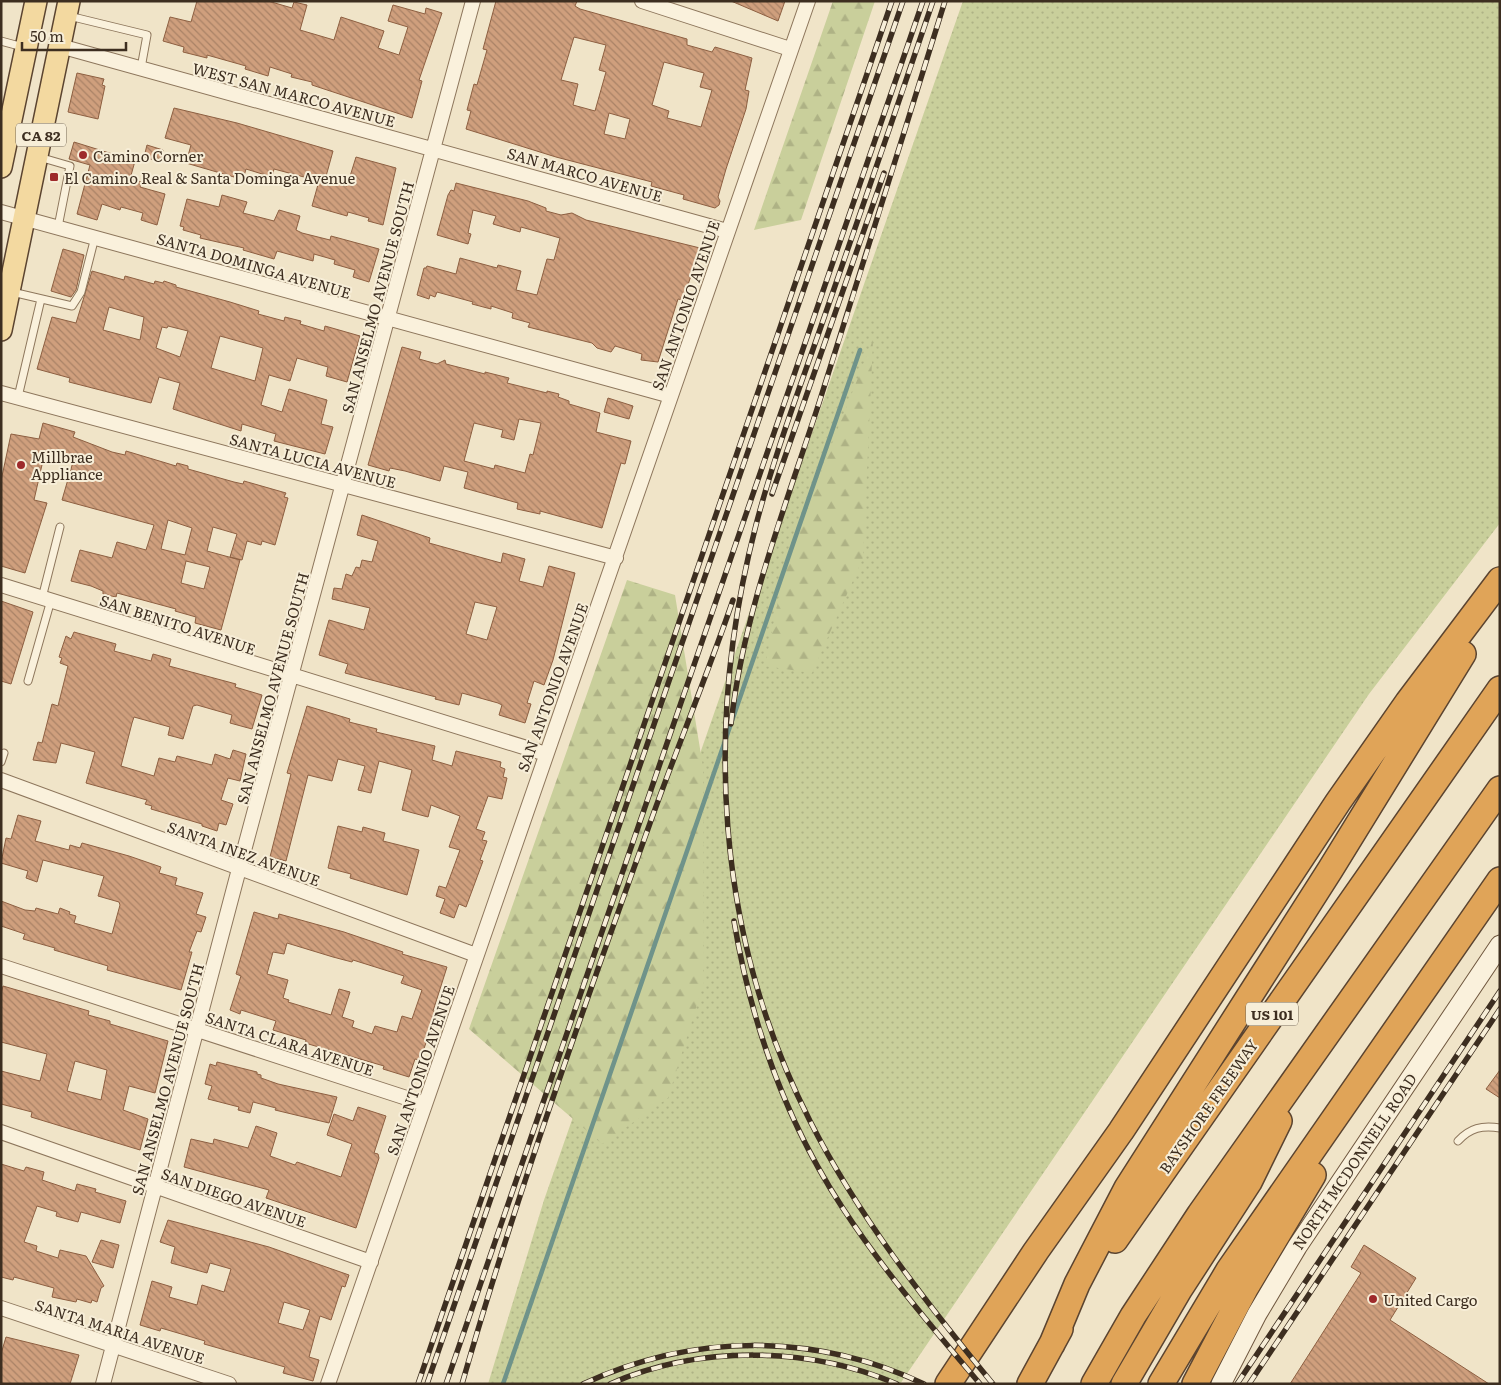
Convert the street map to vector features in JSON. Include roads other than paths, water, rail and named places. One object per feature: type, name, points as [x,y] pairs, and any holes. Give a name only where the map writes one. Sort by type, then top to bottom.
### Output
[{"type":"highway","points":[[948,1384],[1036,1251],[1121,1131],[1338,802],[1408,702],[1500,580]]},
{"type":"highway","points":[[1052,1344],[1077,1284],[1132,1180],[1330,870],[1500,592]]},
{"type":"highway","name":"BAYSHORE FREEWAY","points":[[1030,1384],[1052,1344],[1134,1212],[1500,688]]},
{"type":"highway","points":[[1094,1384],[1166,1265],[1500,789]]},
{"type":"highway","points":[[1161,1384],[1228,1270],[1500,880]]},
{"type":"highway","points":[[1195,1384],[1266,1251],[1438,968]]},
{"type":"highway","points":[[1124,1384],[1179,1290],[1249,1182],[1280,1118],[1338,1018]]},
{"type":"highway","points":[[969,1384],[1121,1131]]},
{"type":"main road","name":"CA 82","points":[[1,167],[36,1]]},
{"type":"main road","name":"CA 82","points":[[1,330],[9,291],[8,268],[24,218],[67,8]]},
{"type":"street","name":"SAN ANSELMO AVENUE SOUTH","points":[[103,1384],[238,869],[292,677],[386,318],[434,149],[473,1]]},
{"type":"street","points":[[642,1],[790,49]]},
{"type":"street","name":"SAN ANTONIO AVENUE","points":[[328,1384],[808,1]]},
{"type":"street","name":"WEST SAN MARCO AVENUE","points":[[60,46],[434,149]]},
{"type":"street","name":"SAN MARCO AVENUE","points":[[434,149],[727,231]]},
{"type":"street","name":"SANTA DOMINGA AVENUE","points":[[1,212],[671,396]]},
{"type":"street","name":"SANTA LUCIA AVENUE","points":[[1,393],[616,558]]},
{"type":"street","name":"SAN BENITO AVENUE","points":[[1,585],[292,677],[546,754]]},
{"type":"street","name":"SANTA INEZ AVENUE","points":[[1,780],[238,869],[476,955]]},
{"type":"street","name":"NORTH MCDONNELL ROAD","points":[[1221,1384],[1257,1314],[1300,1241],[1500,945]]},
{"type":"street","name":"SANTA CLARA AVENUE","points":[[1,966],[426,1104]]},
{"type":"street","name":"SAN DIEGO AVENUE","points":[[1,1132],[371,1262]]},
{"type":"street","name":"SANTA MARIA AVENUE","points":[[1,1308],[229,1384]]},
{"type":"lane","points":[[67,8],[147,35],[141,68]]},
{"type":"lane","points":[[1,41],[26,48]]},
{"type":"lane","points":[[37,156],[70,166],[58,227]]},
{"type":"lane","points":[[9,291],[72,306],[81,292],[95,237]]},
{"type":"lane","points":[[18,397],[41,299]]},
{"type":"lane","points":[[28,681],[60,527]]},
{"type":"lane","points":[[1,762],[4,752]]},
{"type":"lane","points":[[1458,1141],[1471,1130],[1479,1127],[1500,1128]]},
{"type":"waterway","points":[[503,1384],[860,350]]},
{"type":"railway","points":[[418,1384],[892,1]]},
{"type":"railway","points":[[427,1384],[903,1]]},
{"type":"railway","points":[[446,1384],[923,1]]},
{"type":"railway","points":[[933,1],[789,417],[756,525],[739,600],[729,676],[725,752],[728,828],[737,903],[754,977],[778,1050],[810,1121],[849,1190],[871,1224],[942,1321],[993,1384]]},
{"type":"railway","points":[[731,724],[745,642],[755,602],[945,1]]},
{"type":"railway","points":[[772,494],[884,173]]},
{"type":"railway","points":[[462,1384],[527,1173],[575,1034],[659,798],[733,600]]},
{"type":"railway","points":[[734,921],[750,997],[773,1070],[804,1140],[822,1174],[874,1253],[908,1298],[980,1384]]},
{"type":"railway","points":[[1237,1384],[1500,991]]},
{"type":"railway","points":[[1249,1384],[1500,1009]]},
{"type":"railway","points":[[583,1384],[624,1367],[667,1355],[710,1348],[754,1345],[797,1348],[840,1355],[883,1367],[924,1384]]},
{"type":"railway","points":[[610,1384],[644,1371],[680,1362],[716,1357],[754,1355],[791,1357],[827,1362],[863,1371],[897,1384]]},
{"type":"place","name":"Camino Corner","points":[[83,155]]},
{"type":"place","name":"El Camino Real & Santa Dominga Avenue","points":[[54,177]]},
{"type":"place","name":"Millbrae Appliance","points":[[21,465]]},
{"type":"place","name":"United Cargo","points":[[1373,1299]]}]
